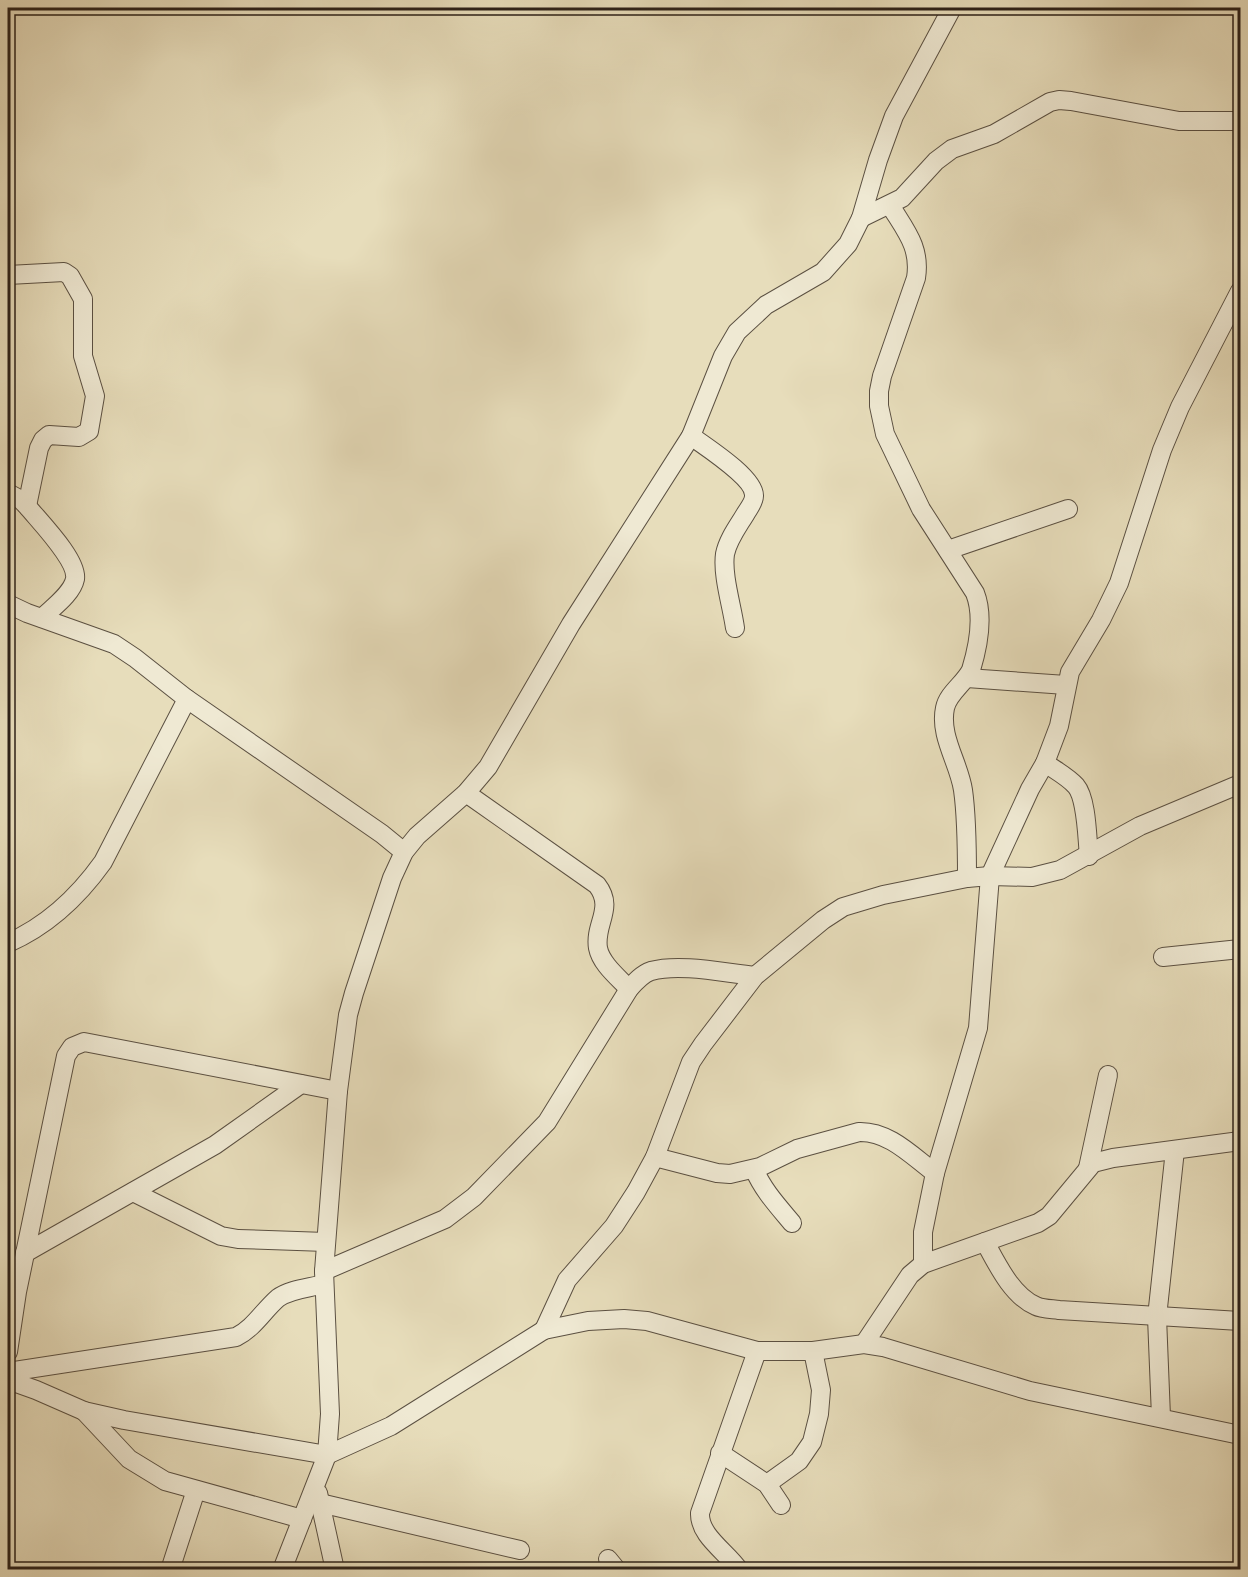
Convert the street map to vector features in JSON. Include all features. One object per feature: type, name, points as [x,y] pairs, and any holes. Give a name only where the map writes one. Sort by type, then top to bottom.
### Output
[{"type":"street","points":[[282,1569],[327,1455],[330,1414],[324,1278],[338,1091],[348,1015],[392,878],[404,852],[417,836],[466,793],[488,767],[571,624],[691,436],[723,356],[737,332],[766,305],[823,272],[848,244],[861,218],[894,116],[952,8]]},
{"type":"street","points":[[861,218],[902,198],[936,161],[952,149],[994,134],[1041,107],[1059,100],[1179,121],[1240,121]]},
{"type":"street","points":[[890,205],[910,238],[918,257],[918,268],[879,391],[879,406],[885,434],[921,508],[980,604],[974,663],[968,678],[952,694],[945,706],[944,721],[963,788],[967,878]]},
{"type":"street","points":[[8,275],[59,271],[70,276],[83,299],[84,356],[95,396],[89,431],[85,435],[80,437],[49,435],[43,440],[39,448],[27,506]]},
{"type":"street","points":[[923,1264],[923,1232],[935,1173],[978,1028],[990,876],[1030,789],[1045,763],[1059,726],[1066,686],[1076,659],[1101,620],[1119,583],[1162,450],[1180,408],[1240,291]]},
{"type":"street","points":[[691,436],[752,485],[754,495],[752,503],[728,545],[725,556],[735,628]]},
{"type":"street","points":[[8,493],[27,506],[66,554],[75,572],[75,580],[70,590],[42,618]]},
{"type":"street","points":[[948,550],[1068,508]]},
{"type":"street","points":[[8,604],[114,644],[187,699],[382,834],[404,852]]},
{"type":"street","points":[[968,678],[1066,686]]},
{"type":"street","points":[[8,943],[58,913],[93,876],[103,862],[187,699]]},
{"type":"street","points":[[1045,763],[1072,782],[1079,791],[1089,856]]},
{"type":"street","points":[[544,1330],[567,1280],[620,1218],[655,1157],[691,1062],[702,1044],[755,976],[823,920],[843,907],[883,895],[967,878],[1032,876],[1060,870],[1140,826],[1240,784]]},
{"type":"street","points":[[466,793],[597,885],[604,895],[605,908],[598,948],[603,959],[629,989]]},
{"type":"street","points":[[1163,957],[1240,949]]},
{"type":"street","points":[[8,1372],[236,1337],[245,1332],[280,1297],[445,1219],[474,1197],[547,1122],[629,989],[649,971],[688,969],[755,976]]},
{"type":"street","points":[[8,1352],[25,1253],[66,1056],[72,1047],[84,1042],[338,1091]]},
{"type":"street","points":[[1088,1168],[1108,1075]]},
{"type":"street","points":[[25,1253],[215,1144],[301,1084]]},
{"type":"street","points":[[655,1157],[717,1173],[730,1174],[754,1169],[797,1149],[859,1132],[869,1132],[888,1139],[935,1173]]},
{"type":"street","points":[[864,1344],[910,1275],[923,1264],[1025,1229],[1049,1216],[1093,1163],[1107,1159],[1240,1141]]},
{"type":"street","points":[[1161,1417],[1157,1317],[1174,1150]]},
{"type":"street","points":[[754,1169],[769,1196],[792,1223]]},
{"type":"street","points":[[133,1192],[220,1236],[238,1239],[326,1242]]},
{"type":"street","points":[[985,1242],[1007,1279],[1018,1292],[1036,1306],[1059,1310],[1240,1321]]},
{"type":"street","points":[[8,1380],[36,1389],[84,1411],[327,1455],[392,1426],[544,1330],[588,1321],[624,1319],[647,1322],[757,1351],[813,1351],[864,1344],[883,1347],[1030,1391],[1240,1435]]},
{"type":"street","points":[[739,1569],[703,1529],[699,1520],[720,1453],[757,1351]]},
{"type":"street","points":[[766,1484],[799,1461],[812,1442],[819,1414],[821,1390],[813,1351]]},
{"type":"street","points":[[84,1411],[129,1459],[165,1480],[302,1519]]},
{"type":"street","points":[[720,1453],[766,1484],[782,1505]]},
{"type":"street","points":[[316,1483],[335,1569]]},
{"type":"street","points":[[170,1569],[195,1490]]},
{"type":"street","points":[[320,1503],[520,1550]]}]
